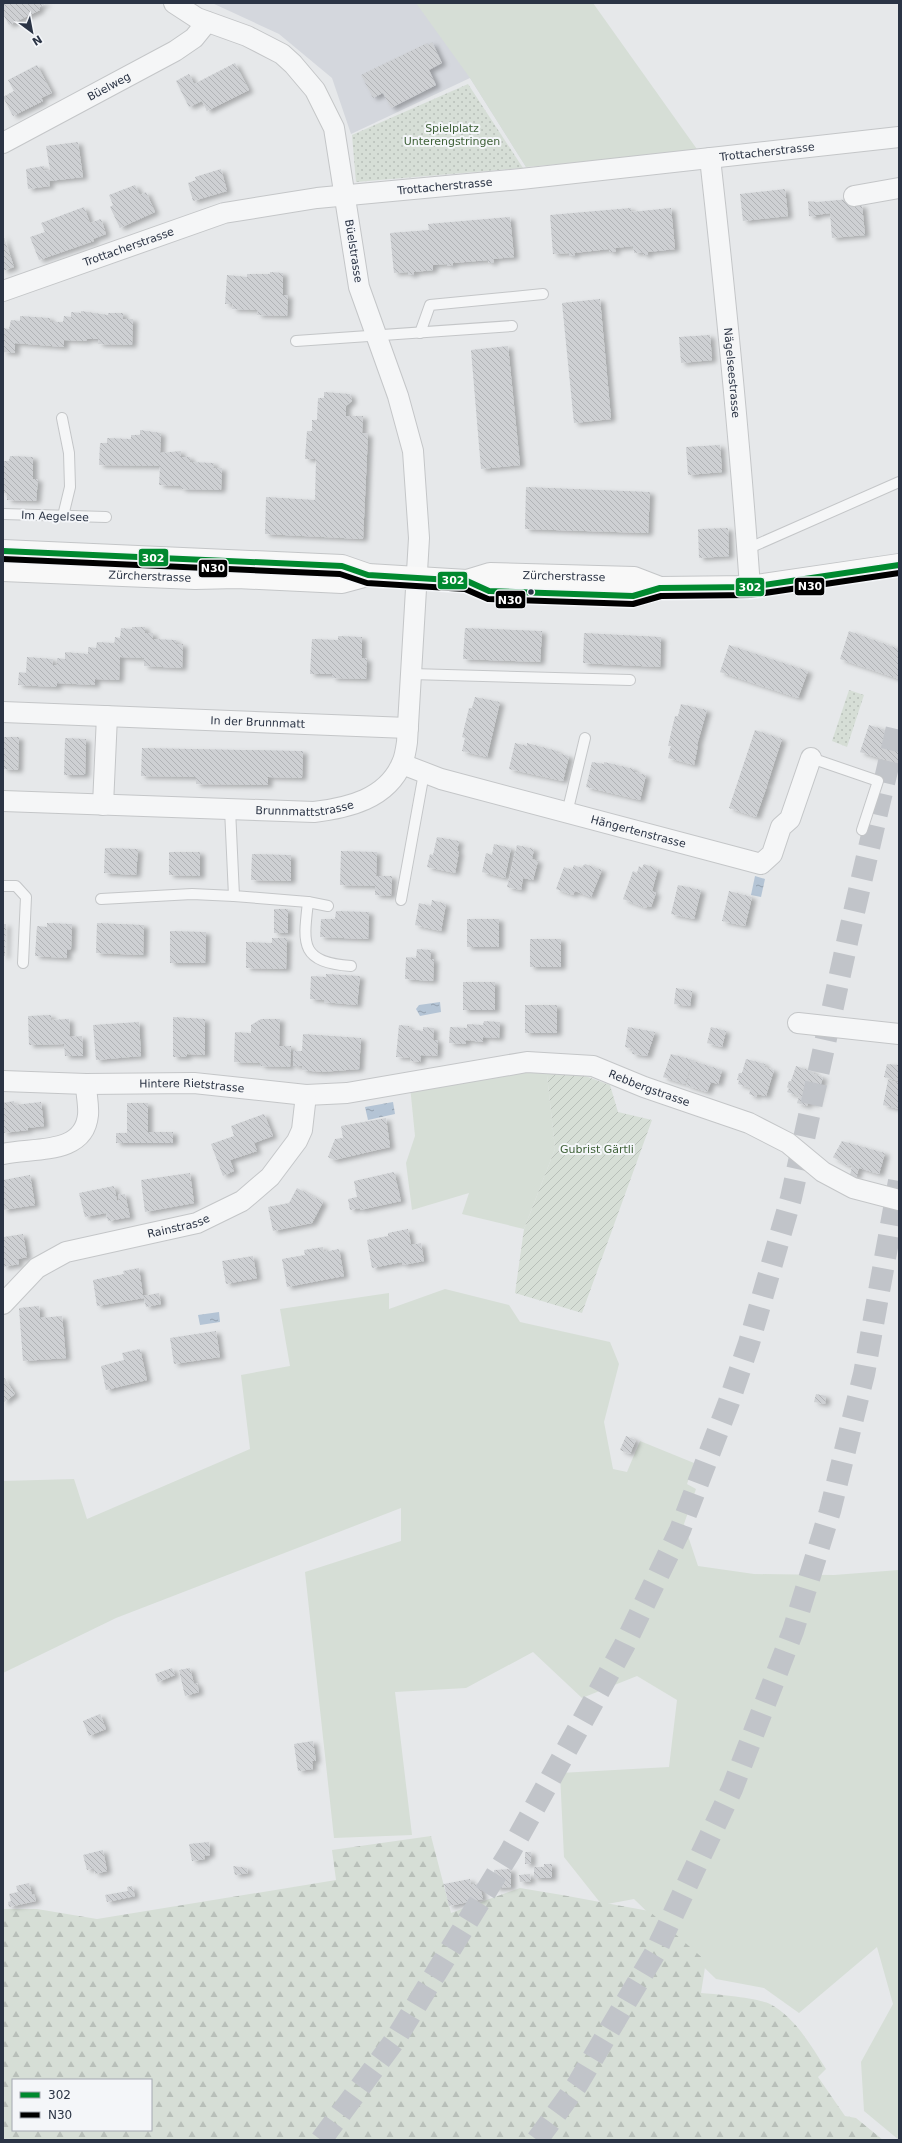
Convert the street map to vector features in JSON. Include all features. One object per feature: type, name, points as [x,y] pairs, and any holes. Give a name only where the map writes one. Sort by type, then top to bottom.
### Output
[{"type":"main road","name":"Zürcherstrasse","points":[[3,551],[342,566],[368,575],[467,581],[489,591],[626,596],[633,596],[660,588],[750,587],[899,565]]},
{"type":"main road","name":"Zürcherstrasse","points":[[3,570],[196,578],[237,577],[342,582],[368,575]]},
{"type":"street","name":"Büelstrasse","points":[[174,3],[207,22],[236,31],[282,54],[304,75],[315,90],[334,128],[351,243],[360,287],[398,396],[413,451],[419,538],[417,578]]},
{"type":"street","name":"Büelweg","points":[[3,143],[175,51],[194,38],[207,22]]},
{"type":"street","name":"Trottacherstrasse","points":[[3,291],[224,213],[317,198],[521,179],[899,137]]},
{"type":"street","name":"Nägelseestrasse","points":[[710,158],[725,286],[750,587]]},
{"type":"street","points":[[854,196],[899,188]]},
{"type":"street","name":"Brunnmattstrasse","points":[[3,801],[314,812],[341,809],[368,799],[386,786],[402,764],[407,742],[417,578]]},
{"type":"street","name":"In der Brunnmatt","points":[[3,712],[408,728]]},
{"type":"street","points":[[103,805],[107,716]]},
{"type":"street","name":"Hängertenstrasse","points":[[402,764],[441,779],[761,864],[772,854],[781,827],[790,819],[811,758]]},
{"type":"street","points":[[798,1023],[899,1034]]},
{"type":"street","name":"Rebbergstrasse","points":[[380,1086],[527,1062],[593,1066],[644,1087],[749,1124],[788,1143],[823,1172],[853,1188],[899,1200]]},
{"type":"street","name":"Hintere Rietstrasse","points":[[3,1081],[86,1084],[194,1083],[306,1094],[347,1093],[380,1086]]},
{"type":"street","points":[[3,1154],[59,1147],[72,1142],[80,1135],[86,1124],[88,1114],[86,1084]]},
{"type":"street","name":"Rainstrasse","points":[[3,1304],[37,1268],[61,1254],[197,1223],[242,1201],[270,1177],[294,1146],[302,1130],[306,1094]]},
{"type":"lane","points":[[420,333],[430,305],[544,294]]},
{"type":"lane","points":[[296,340],[378,337],[512,326]]},
{"type":"lane","points":[[62,418],[69,453],[70,487],[63,516]]},
{"type":"lane","points":[[747,549],[899,482]]},
{"type":"lane","name":"Im Aegelsee","points":[[3,514],[106,517]]},
{"type":"lane","points":[[411,674],[630,680]]},
{"type":"lane","points":[[567,813],[585,738]]},
{"type":"lane","points":[[811,758],[878,781],[862,830]]},
{"type":"lane","points":[[401,900],[424,773]]},
{"type":"lane","points":[[230,809],[234,896]]},
{"type":"lane","points":[[3,886],[16,886],[26,896],[23,963]]},
{"type":"lane","points":[[102,899],[192,894],[308,902],[328,906]]},
{"type":"lane","points":[[308,902],[304,935],[306,946],[315,957],[332,964],[351,966]]},
{"type":"shaded area","points":[[212,3],[593,3],[526,167],[470,78],[351,134],[332,78],[279,34]]},
{"type":"green space","points":[[416,3],[593,3],[699,152],[526,167],[470,78]]},
{"type":"green space","name":"Spielplatz Unterengstringen","points":[[468,84],[523,168],[356,182],[352,135]]},
{"type":"green space","points":[[849,690],[864,695],[847,747],[832,741]]},
{"type":"green space","points":[[546,1066],[555,1149],[524,1229],[462,1214],[469,1193],[412,1210],[406,1163],[415,1136],[410,1086]]},
{"type":"green space","name":"Gubrist Gärtli","points":[[546,1066],[569,1070],[610,1085],[618,1112],[652,1120],[582,1313],[515,1293],[524,1229],[555,1149]]},
{"type":"green space","points":[[445,1289],[509,1305],[520,1322],[610,1342],[619,1364],[604,1422],[613,1469],[627,1472],[640,1441],[694,1463],[687,1484],[696,1489],[684,1524],[698,1566],[754,1574],[834,1575],[899,1570],[899,2140],[864,2111],[861,2062],[893,2004],[877,1947],[799,2013],[764,1988],[716,1979],[634,1899],[602,1905],[564,1857],[560,1773],[669,1767],[677,1700],[637,1676],[582,1698],[533,1652],[466,1688],[395,1692],[412,1835],[334,1838],[305,1572],[401,1541],[401,1508],[116,1618],[3,1673],[3,1481],[74,1479],[87,1519],[250,1449],[241,1375],[290,1366],[280,1309],[389,1293],[389,1309]]},
{"type":"green space","points":[[431,1836],[451,1913],[520,1888],[649,1911],[706,1961],[701,1993],[764,2002],[770,2004],[788,2017],[809,2042],[826,2069],[818,2077],[845,2116],[856,2118],[883,2140],[3,2140],[3,1909],[37,1909],[97,1919],[336,1880],[332,1850]]},
{"type":"water","points":[[755,876],[765,879],[761,897],[751,895]]},
{"type":"water","points":[[440,1002],[441,1012],[420,1016],[416,1009],[419,1005]]},
{"type":"water","points":[[393,1102],[395,1114],[368,1120],[365,1107]]},
{"type":"water","points":[[219,1312],[220,1322],[200,1325],[198,1315]]},
{"type":"building","points":[[3,3],[47,3],[39,7],[40,10],[9,25],[3,14]]},
{"type":"building","points":[[432,42],[442,63],[429,70],[436,85],[391,108],[383,93],[373,98],[361,75],[427,43],[428,45]]},
{"type":"building","points":[[235,63],[249,90],[207,111],[202,101],[189,107],[176,81],[189,74],[194,84]]},
{"type":"building","points":[[37,65],[52,93],[41,98],[43,101],[13,116],[3,97],[14,91],[8,80]]},
{"type":"building","points":[[78,142],[83,177],[49,181],[50,186],[28,189],[26,169],[44,166],[44,171],[50,170],[46,146]]},
{"type":"building","points":[[221,169],[227,191],[193,201],[188,183],[196,180],[195,177]]},
{"type":"building","points":[[135,185],[140,195],[146,192],[155,212],[120,228],[110,207],[113,205],[109,195]]},
{"type":"building","points":[[785,189],[788,216],[743,221],[740,194]]},
{"type":"building","points":[[850,199],[851,206],[862,205],[865,235],[832,238],[830,213],[816,215],[816,217],[809,216],[808,201],[817,202]]},
{"type":"building","points":[[84,207],[90,223],[101,219],[106,234],[93,239],[94,241],[39,260],[30,237],[45,232],[41,223]]},
{"type":"building","points":[[631,208],[631,212],[671,208],[675,249],[648,252],[648,255],[643,255],[643,252],[634,253],[633,246],[615,248],[616,252],[609,252],[609,249],[574,253],[575,255],[569,256],[569,253],[553,254],[550,215]]},
{"type":"building","points":[[510,217],[514,257],[493,259],[494,262],[489,263],[488,260],[453,263],[453,265],[448,266],[447,264],[433,265],[433,270],[414,272],[414,274],[408,275],[408,272],[394,273],[390,233],[429,230],[428,224]]},
{"type":"building","points":[[3,235],[14,267],[3,271]]},
{"type":"building","points":[[270,272],[283,273],[283,295],[288,295],[287,316],[257,315],[258,310],[232,309],[233,304],[225,304],[227,275],[247,277],[247,274],[270,274]]},
{"type":"building","points":[[600,299],[611,419],[574,423],[562,303]]},
{"type":"building","points":[[81,311],[108,315],[108,313],[123,313],[123,319],[133,319],[132,345],[98,344],[99,339],[87,339],[86,341],[64,340],[64,347],[15,343],[15,353],[3,352],[3,328],[9,329],[11,320],[20,321],[20,316],[50,318],[50,322],[63,322],[64,316],[71,317],[71,312],[81,313]]},
{"type":"building","points":[[710,335],[712,360],[681,363],[679,337]]},
{"type":"building","points":[[508,346],[520,465],[481,469],[471,350]]},
{"type":"building","points":[[324,392],[350,394],[352,401],[346,406],[346,416],[363,416],[362,433],[368,434],[363,539],[265,534],[266,497],[315,500],[316,459],[305,459],[307,431],[312,431],[312,420],[317,420],[318,398],[324,398]]},
{"type":"building","points":[[140,430],[161,433],[160,453],[181,451],[181,457],[190,457],[190,462],[214,463],[213,468],[222,468],[221,490],[181,489],[181,486],[159,485],[160,466],[99,465],[100,443],[107,443],[107,438],[131,439],[131,435],[140,435]]},
{"type":"building","points":[[720,445],[722,472],[688,475],[686,447]]},
{"type":"building","points":[[10,456],[33,457],[33,479],[38,479],[36,501],[7,500],[7,493],[3,493],[3,461],[9,461]]},
{"type":"building","points":[[526,487],[650,492],[648,533],[525,529]]},
{"type":"building","points":[[728,528],[729,556],[699,558],[698,529]]},
{"type":"building","points":[[132,627],[145,627],[145,633],[153,633],[153,639],[176,640],[176,644],[183,644],[182,668],[144,666],[144,658],[120,657],[119,680],[95,679],[95,685],[57,683],[57,687],[18,685],[19,672],[26,673],[27,657],[53,659],[52,665],[57,665],[57,658],[65,659],[65,652],[88,654],[88,647],[96,648],[97,642],[114,643],[114,646],[115,637],[120,638],[121,628],[132,629]]},
{"type":"building","points":[[465,628],[542,631],[540,662],[463,659]]},
{"type":"building","points":[[849,631],[899,649],[899,679],[840,659]]},
{"type":"building","points":[[584,633],[661,637],[660,667],[583,663]]},
{"type":"building","points":[[338,636],[362,637],[362,658],[367,659],[366,679],[332,678],[332,674],[310,674],[312,639],[338,640]]},
{"type":"building","points":[[729,645],[808,671],[798,698],[720,672]]},
{"type":"building","points":[[475,697],[500,702],[487,757],[462,751],[465,738],[462,737],[469,708],[472,708]]},
{"type":"building","points":[[681,704],[707,710],[697,745],[694,765],[668,758],[671,746],[668,746],[675,716],[678,716]]},
{"type":"building","points":[[869,725],[899,734],[899,764],[860,752]]},
{"type":"building","points":[[755,730],[782,739],[767,785],[754,781],[767,786],[756,817],[729,808]]},
{"type":"building","points":[[4,737],[19,737],[18,770],[3,769]]},
{"type":"building","points":[[65,738],[86,739],[85,775],[64,775]]},
{"type":"building","points":[[515,743],[527,746],[527,743],[557,751],[557,753],[569,756],[563,781],[509,769]]},
{"type":"building","points":[[142,748],[303,751],[302,778],[268,777],[268,785],[196,784],[196,777],[141,776]]},
{"type":"building","points":[[592,762],[604,764],[604,762],[634,769],[634,772],[646,775],[640,800],[586,787]]},
{"type":"building","points":[[437,837],[459,841],[457,851],[459,852],[455,873],[427,867],[430,854],[433,855]]},
{"type":"building","points":[[494,844],[511,848],[505,878],[482,872],[486,853],[492,855]]},
{"type":"building","points":[[517,845],[534,849],[532,859],[538,861],[533,880],[523,878],[521,890],[507,887]]},
{"type":"building","points":[[105,848],[138,849],[136,875],[104,873]]},
{"type":"building","points":[[341,851],[377,852],[376,876],[392,876],[391,896],[375,895],[375,886],[340,885]]},
{"type":"building","points":[[169,852],[200,852],[200,876],[169,875]]},
{"type":"building","points":[[252,854],[291,855],[291,881],[251,880]]},
{"type":"building","points":[[585,864],[602,870],[591,897],[575,891],[573,895],[556,889],[564,867],[572,870],[574,865],[581,868]]},
{"type":"building","points":[[644,864],[658,869],[652,891],[656,893],[651,907],[647,906],[646,908],[623,899],[633,871],[637,873],[639,866],[642,868]]},
{"type":"building","points":[[678,885],[701,890],[694,919],[671,914]]},
{"type":"building","points":[[729,891],[752,897],[745,926],[722,921]]},
{"type":"building","points":[[432,900],[446,904],[441,931],[415,925],[419,903],[431,906]]},
{"type":"building","points":[[274,909],[288,909],[288,933],[274,933]]},
{"type":"building","points":[[336,911],[369,912],[368,939],[320,937],[321,919],[335,919]]},
{"type":"building","points":[[467,919],[499,919],[499,947],[467,947]]},
{"type":"building","points":[[47,923],[72,924],[71,949],[67,950],[67,958],[35,956],[37,926],[47,927]]},
{"type":"building","points":[[97,923],[144,925],[143,955],[96,953]]},
{"type":"building","points":[[3,924],[6,924],[5,956],[3,956]]},
{"type":"building","points":[[170,931],[206,932],[205,963],[170,963]]},
{"type":"building","points":[[272,938],[287,938],[286,969],[246,968],[246,942],[272,943]]},
{"type":"building","points":[[530,939],[561,939],[561,967],[530,967]]},
{"type":"building","points":[[417,949],[431,950],[430,959],[434,959],[433,981],[405,979],[406,957],[416,958]]},
{"type":"building","points":[[326,974],[360,976],[357,1005],[324,1002],[324,1000],[310,999],[311,976],[326,977]]},
{"type":"building","points":[[463,982],[495,982],[495,1010],[463,1010]]},
{"type":"building","points":[[676,988],[692,991],[690,1006],[674,1004]]},
{"type":"building","points":[[525,1005],[557,1005],[557,1033],[525,1033]]},
{"type":"building","points":[[51,1015],[51,1020],[69,1019],[70,1037],[82,1036],[83,1056],[65,1056],[64,1044],[29,1045],[28,1016]]},
{"type":"building","points":[[173,1017],[205,1019],[205,1055],[187,1054],[187,1057],[173,1057]]},
{"type":"building","points":[[261,1019],[280,1019],[279,1046],[291,1046],[290,1067],[260,1066],[261,1063],[234,1062],[235,1032],[251,1033],[251,1025]]},
{"type":"building","points":[[484,1021],[500,1022],[499,1038],[483,1037],[483,1042],[466,1040],[466,1044],[449,1043],[450,1027],[467,1028],[467,1024],[483,1025]]},
{"type":"building","points":[[139,1022],[141,1056],[96,1060],[93,1025]]},
{"type":"building","points":[[399,1025],[409,1026],[409,1029],[423,1031],[423,1027],[434,1028],[433,1040],[438,1040],[437,1056],[421,1055],[420,1062],[410,1061],[411,1058],[396,1057]]},
{"type":"building","points":[[628,1027],[655,1032],[647,1056],[632,1054],[633,1049],[625,1047]]},
{"type":"building","points":[[711,1027],[726,1031],[722,1047],[707,1043]]},
{"type":"building","points":[[303,1034],[361,1038],[359,1069],[321,1072],[302,1070],[302,1066],[293,1066],[294,1051],[302,1051]]},
{"type":"building","points":[[671,1054],[693,1060],[685,1084],[663,1077]]},
{"type":"building","points":[[746,1059],[765,1064],[764,1067],[774,1070],[766,1096],[757,1094],[756,1097],[749,1094],[751,1088],[738,1084],[739,1080],[737,1080],[739,1073],[742,1073]]},
{"type":"building","points":[[693,1061],[722,1070],[718,1084],[711,1082],[707,1092],[686,1085]]},
{"type":"building","points":[[887,1064],[899,1065],[899,1081],[884,1077]]},
{"type":"building","points":[[796,1066],[814,1072],[813,1074],[823,1077],[815,1104],[808,1102],[807,1106],[797,1103],[799,1096],[787,1092],[789,1088],[787,1087],[789,1081],[791,1081]]},
{"type":"building","points":[[888,1080],[899,1083],[899,1109],[883,1105]]},
{"type":"building","points":[[14,1101],[14,1105],[41,1102],[44,1126],[28,1128],[28,1130],[3,1133],[3,1103]]},
{"type":"building","points":[[127,1103],[148,1103],[148,1132],[173,1132],[173,1143],[116,1143],[116,1133],[127,1133]]},
{"type":"building","points":[[264,1114],[273,1136],[254,1143],[257,1151],[230,1160],[234,1171],[223,1176],[211,1144],[234,1136],[231,1126]]},
{"type":"building","points":[[386,1118],[390,1147],[334,1160],[328,1157],[335,1139],[343,1138],[341,1126]]},
{"type":"building","points":[[842,1141],[885,1153],[879,1174],[859,1168],[856,1177],[850,1175],[852,1166],[846,1165],[833,1157]]},
{"type":"building","points":[[394,1172],[401,1201],[360,1210],[360,1208],[350,1210],[348,1199],[357,1197],[354,1181]]},
{"type":"building","points":[[190,1173],[194,1203],[145,1212],[141,1180]]},
{"type":"building","points":[[30,1175],[35,1205],[3,1210],[3,1180]]},
{"type":"building","points":[[114,1186],[117,1201],[119,1200],[118,1195],[125,1194],[130,1217],[108,1221],[106,1213],[85,1217],[79,1193]]},
{"type":"building","points":[[297,1188],[323,1202],[312,1223],[273,1231],[268,1207],[289,1203]]},
{"type":"building","points":[[408,1229],[411,1245],[421,1243],[424,1261],[403,1265],[402,1262],[372,1268],[367,1240],[388,1236],[388,1233]]},
{"type":"building","points":[[23,1234],[27,1257],[18,1259],[19,1264],[3,1267],[4,1237]]},
{"type":"building","points":[[323,1247],[324,1252],[339,1249],[344,1276],[287,1287],[282,1259],[305,1255],[304,1250]]},
{"type":"building","points":[[253,1256],[257,1278],[226,1284],[222,1261]]},
{"type":"building","points":[[139,1268],[143,1296],[159,1293],[161,1304],[146,1307],[144,1298],[97,1306],[93,1280],[124,1274],[123,1271]]},
{"type":"building","points":[[39,1306],[40,1318],[62,1316],[66,1358],[23,1361],[19,1308]]},
{"type":"building","points":[[216,1331],[220,1357],[174,1364],[170,1338]]},
{"type":"building","points":[[140,1349],[147,1380],[106,1390],[101,1366],[124,1360],[122,1353]]},
{"type":"building","points":[[3,1376],[15,1394],[3,1403]]},
{"type":"building","points":[[816,1394],[826,1396],[825,1404],[814,1402]]},
{"type":"building","points":[[626,1436],[636,1440],[630,1454],[620,1450]]},
{"type":"building","points":[[172,1668],[175,1675],[158,1682],[155,1674]]},
{"type":"building","points":[[190,1668],[194,1684],[197,1683],[199,1692],[185,1696],[179,1670]]},
{"type":"building","points":[[100,1714],[106,1729],[89,1736],[83,1721]]},
{"type":"building","points":[[313,1741],[316,1761],[312,1761],[313,1769],[298,1771],[294,1744]]},
{"type":"building","points":[[209,1842],[210,1855],[204,1856],[205,1859],[192,1861],[189,1844]]},
{"type":"building","points":[[103,1850],[107,1871],[95,1874],[94,1868],[87,1870],[83,1855]]},
{"type":"building","points":[[525,1852],[531,1852],[531,1864],[525,1864]]},
{"type":"building","points":[[544,1864],[552,1864],[552,1878],[534,1878],[534,1867],[544,1867]]},
{"type":"building","points":[[233,1866],[247,1868],[248,1873],[235,1875]]},
{"type":"building","points":[[511,1869],[511,1887],[495,1888],[494,1870]]},
{"type":"building","points":[[530,1874],[531,1881],[520,1882],[519,1875]]},
{"type":"building","points":[[470,1879],[471,1885],[479,1883],[483,1899],[449,1906],[444,1884]]},
{"type":"building","points":[[29,1883],[32,1895],[34,1894],[36,1901],[9,1907],[8,1902],[11,1901],[9,1894],[18,1892],[16,1886]]},
{"type":"building","points":[[132,1886],[135,1896],[107,1902],[105,1895],[128,1891],[127,1887]]},
{"type":"tunnel","points":[[321,2140],[395,2040],[510,1852],[624,1646],[680,1530],[729,1402],[749,1343],[791,1198],[848,938],[899,719]]},
{"type":"tunnel","points":[[537,2140],[577,2085],[655,1953],[732,1789],[793,1631],[830,1511],[864,1374],[899,1181]]},
{"type":"transit line","name":"302","points":[[3,551],[342,566],[368,575],[467,581],[489,591],[633,596],[660,588],[750,587],[899,565]]},
{"type":"transit line","name":"N30","points":[[3,559],[340,574],[367,583],[465,589],[488,599],[633,604],[661,596],[751,595],[899,573]]}]
